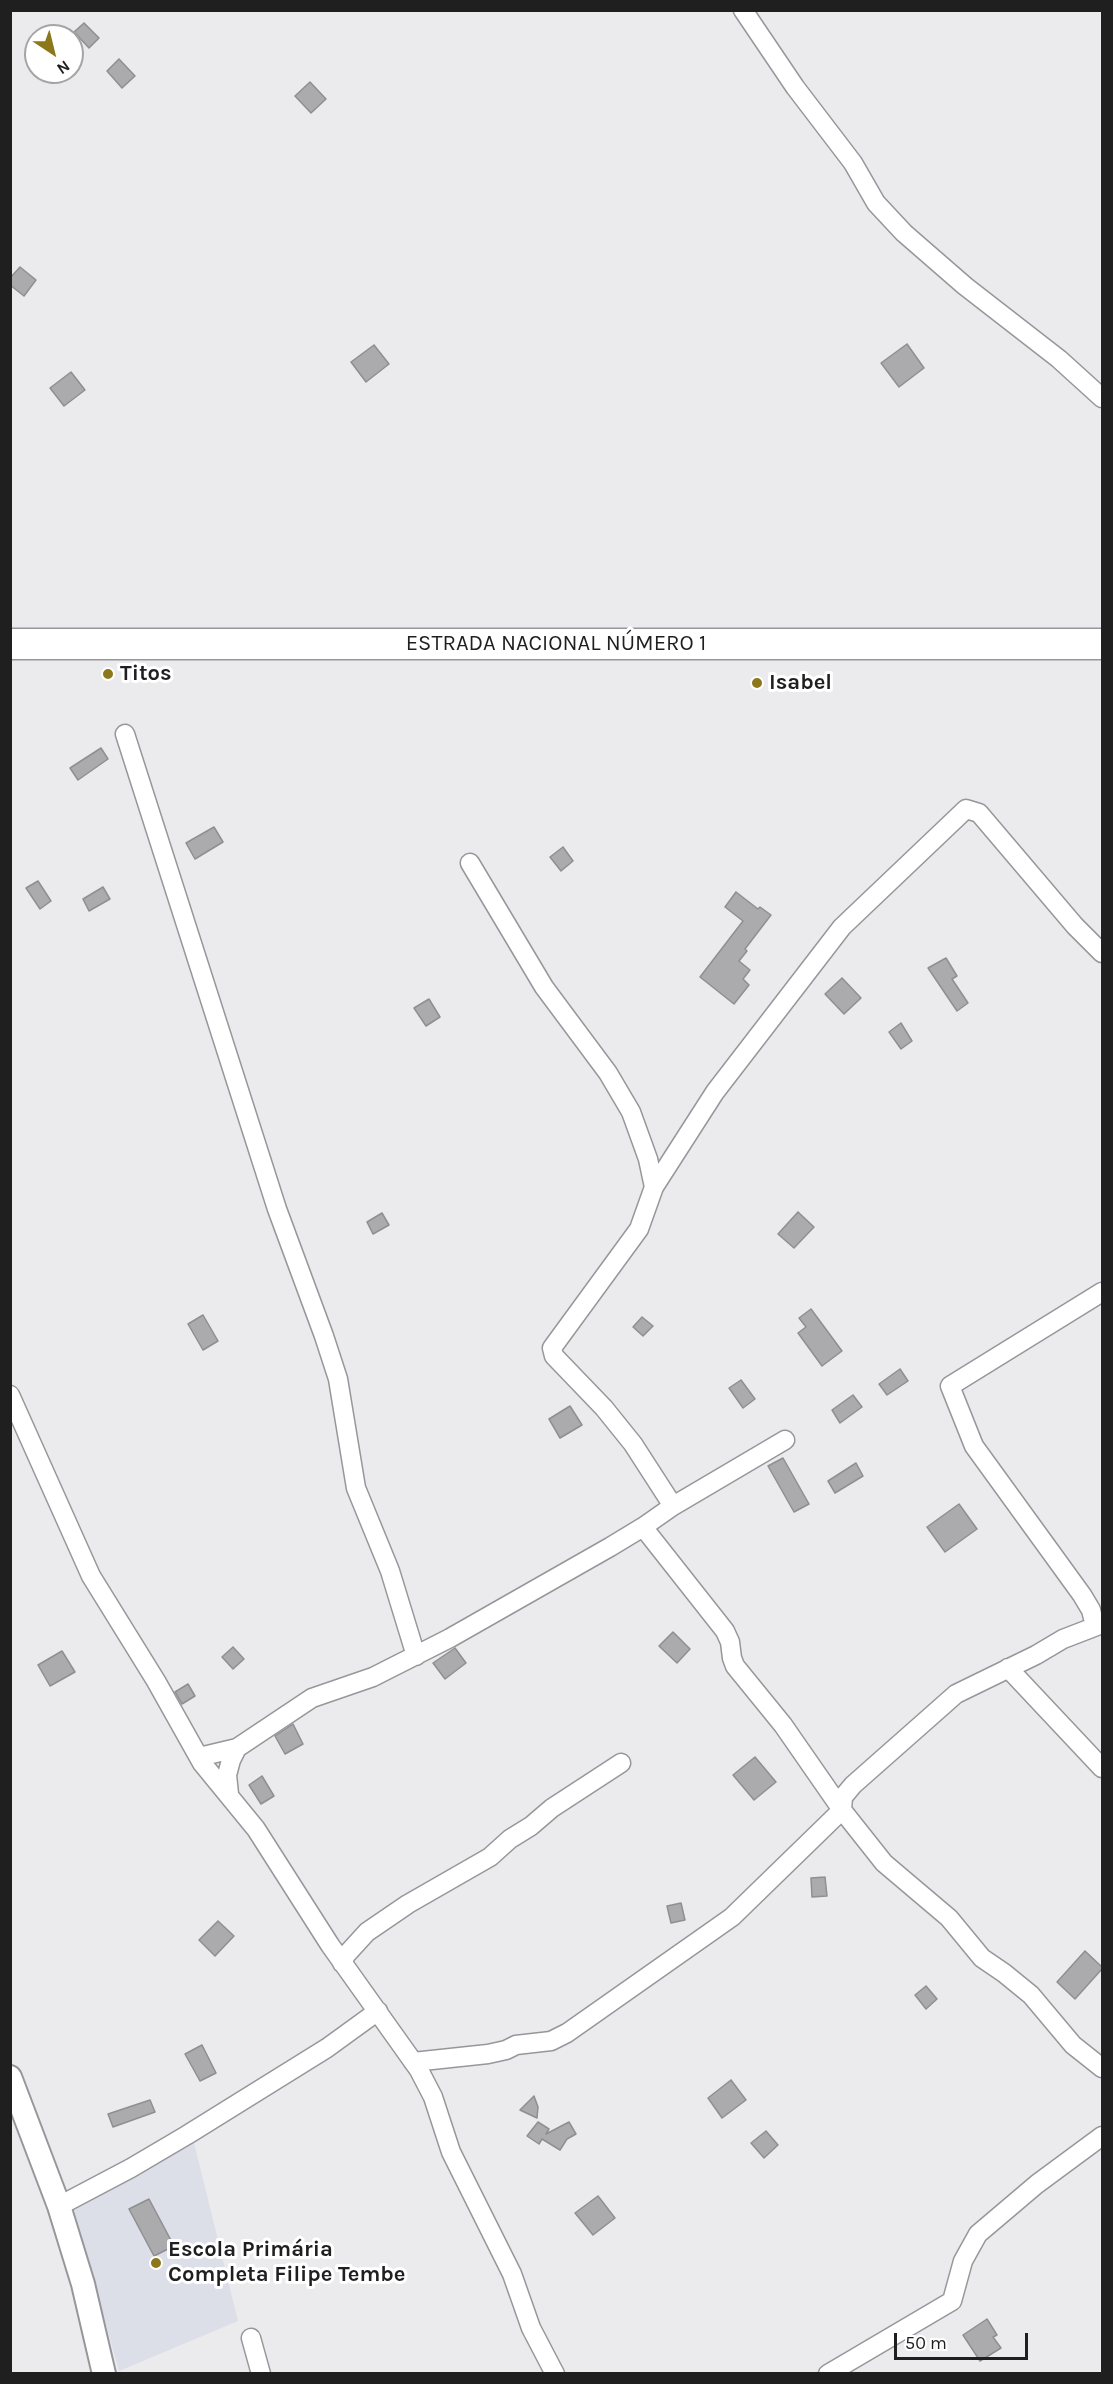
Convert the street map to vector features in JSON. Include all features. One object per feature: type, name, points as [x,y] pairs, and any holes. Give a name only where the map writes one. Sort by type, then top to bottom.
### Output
[{"type":"highway","name":"ESTRADA NACIONAL NÚMERO 1","points":[[10,644],[1102,644]]},
{"type":"street","points":[[743,10],[795,87],[853,163],[876,203],[904,233],[965,286],[1059,359],[1102,398]]},
{"type":"street","points":[[125,734],[277,1209],[338,1379],[356,1488],[390,1571],[416,1656]]},
{"type":"street","points":[[673,1506],[633,1444],[604,1407],[554,1356],[552,1348],[639,1229],[654,1188],[715,1092],[842,927],[966,809],[979,813],[1075,926],[1102,953]]},
{"type":"street","points":[[470,863],[544,987],[608,1072],[631,1112],[648,1159],[654,1188]]},
{"type":"street","points":[[414,2062],[488,2054],[516,2045],[551,2041],[567,2033],[732,1917],[842,1810],[843,1797],[853,1785],[956,1694],[1036,1655],[1063,1639],[1099,1625],[1082,1595],[974,1446],[950,1386],[1102,1292]]},
{"type":"street","points":[[10,1395],[91,1576],[156,1681],[199,1757],[256,1829],[342,1963],[414,2062],[442,2120],[451,2152],[512,2274],[531,2328],[555,2373]]},
{"type":"street","points":[[199,1757],[237,1749],[312,1698],[373,1677],[416,1656],[643,1527],[673,1506],[785,1440]]},
{"type":"street","points":[[643,1527],[725,1631],[735,1665],[783,1725],[842,1810],[884,1863],[948,1918],[982,1958],[1031,1995],[1073,2045],[1102,2068]]},
{"type":"street","points":[[1008,1668],[1102,1768]]},
{"type":"street","points":[[229,1794],[227,1775],[237,1749]]},
{"type":"street","points":[[342,1963],[346,1955],[367,1932],[408,1904],[490,1857],[552,1808],[621,1763]]},
{"type":"street","points":[[59,2206],[131,2168],[217,2117],[327,2048],[378,2011]]},
{"type":"street","points":[[424,2080],[435,2060]]},
{"type":"street","points":[[10,2077],[59,2206],[83,2283],[104,2373]]},
{"type":"street","points":[[828,2373],[952,2301],[963,2261],[978,2234],[1037,2184],[1102,2136]]},
{"type":"street","points":[[251,2338],[261,2373]]},
{"type":"shaded area","name":"Escola Primária Completa Filipe Tembe","points":[[194,2143],[238,2321],[119,2371],[73,2206]]},
{"type":"building","points":[[83,24],[99,38],[89,48],[84,43]]},
{"type":"building","points":[[119,59],[135,76],[122,88],[107,71]]},
{"type":"building","points":[[310,82],[326,99],[311,113],[295,96]]},
{"type":"building","points":[[20,267],[36,280],[24,296],[10,285],[10,278]]},
{"type":"building","points":[[907,344],[924,368],[899,387],[881,363]]},
{"type":"building","points":[[374,345],[389,364],[366,382],[351,362]]},
{"type":"building","points":[[71,372],[85,390],[64,406],[50,388]]},
{"type":"building","points":[[101,748],[108,759],[78,780],[70,768]]},
{"type":"building","points":[[214,827],[223,842],[195,859],[186,843]]},
{"type":"building","points":[[563,847],[573,861],[561,871],[550,857]]},
{"type":"building","points":[[38,881],[51,901],[40,909],[26,888]]},
{"type":"building","points":[[103,887],[110,899],[89,911],[83,899]]},
{"type":"building","points":[[736,892],[758,909],[760,907],[771,915],[745,949],[747,951],[739,961],[750,970],[743,979],[749,985],[734,1004],[700,977],[743,921],[725,907]]},
{"type":"building","points":[[946,958],[957,976],[952,979],[968,1003],[957,1011],[928,968]]},
{"type":"building","points":[[842,978],[861,998],[844,1014],[825,994]]},
{"type":"building","points":[[429,999],[440,1017],[426,1026],[414,1008]]},
{"type":"building","points":[[901,1023],[912,1041],[901,1049],[889,1032]]},
{"type":"building","points":[[798,1212],[814,1227],[794,1248],[778,1234]]},
{"type":"building","points":[[382,1213],[389,1225],[373,1234],[367,1222]]},
{"type":"building","points":[[811,1309],[842,1351],[822,1366],[798,1333],[806,1327],[799,1318]]},
{"type":"building","points":[[203,1315],[218,1341],[203,1350],[188,1324]]},
{"type":"building","points":[[642,1317],[653,1326],[643,1336],[633,1327]]},
{"type":"building","points":[[900,1369],[908,1381],[887,1395],[879,1384]]},
{"type":"building","points":[[741,1380],[755,1399],[743,1408],[729,1388]]},
{"type":"building","points":[[853,1395],[862,1407],[840,1423],[832,1410]]},
{"type":"building","points":[[570,1406],[582,1425],[560,1438],[549,1419]]},
{"type":"building","points":[[783,1458],[809,1504],[794,1512],[768,1466]]},
{"type":"building","points":[[856,1463],[863,1476],[835,1493],[828,1481]]},
{"type":"building","points":[[959,1504],[977,1529],[945,1552],[927,1527]]},
{"type":"building","points":[[673,1632],[690,1649],[677,1663],[659,1646]]},
{"type":"building","points":[[233,1647],[244,1659],[233,1669],[222,1657]]},
{"type":"building","points":[[455,1648],[466,1663],[445,1679],[433,1663]]},
{"type":"building","points":[[62,1651],[75,1672],[50,1686],[38,1665]]},
{"type":"building","points":[[188,1684],[195,1696],[182,1704],[175,1692]]},
{"type":"building","points":[[293,1724],[303,1744],[285,1754],[275,1736]]},
{"type":"building","points":[[755,1757],[776,1782],[754,1800],[733,1775]]},
{"type":"building","points":[[262,1776],[274,1796],[261,1804],[249,1785]]},
{"type":"building","points":[[825,1877],[827,1896],[812,1897],[811,1878]]},
{"type":"building","points":[[681,1903],[685,1920],[671,1923],[667,1906]]},
{"type":"building","points":[[218,1921],[234,1936],[215,1956],[199,1940]]},
{"type":"building","points":[[1085,1951],[1102,1969],[1075,1999],[1057,1982]]},
{"type":"building","points":[[926,1986],[937,1999],[926,2009],[915,1995]]},
{"type":"building","points":[[202,2045],[216,2073],[200,2081],[185,2054]]},
{"type":"building","points":[[731,2080],[746,2100],[722,2118],[708,2098]]},
{"type":"building","points":[[534,2096],[538,2107],[537,2118],[520,2110]]},
{"type":"building","points":[[150,2100],[155,2112],[113,2127],[108,2114]]},
{"type":"building","points":[[538,2122],[549,2129],[546,2134],[569,2122],[576,2134],[567,2139],[560,2150],[542,2139],[539,2144],[527,2136]]},
{"type":"building","points":[[766,2131],[778,2145],[764,2158],[751,2143]]},
{"type":"building","points":[[598,2196],[615,2218],[593,2235],[575,2213]]},
{"type":"building","points":[[149,2199],[174,2246],[154,2256],[129,2209]]},
{"type":"building","points":[[987,2319],[997,2335],[993,2337],[1001,2348],[980,2361],[963,2335]]},
{"type":"place","name":"Titos","points":[[108,674]]},
{"type":"place","name":"Isabel","points":[[757,683]]},
{"type":"place","name":"Escola Primária Completa Filipe Tembe","points":[[156,2263]]}]
